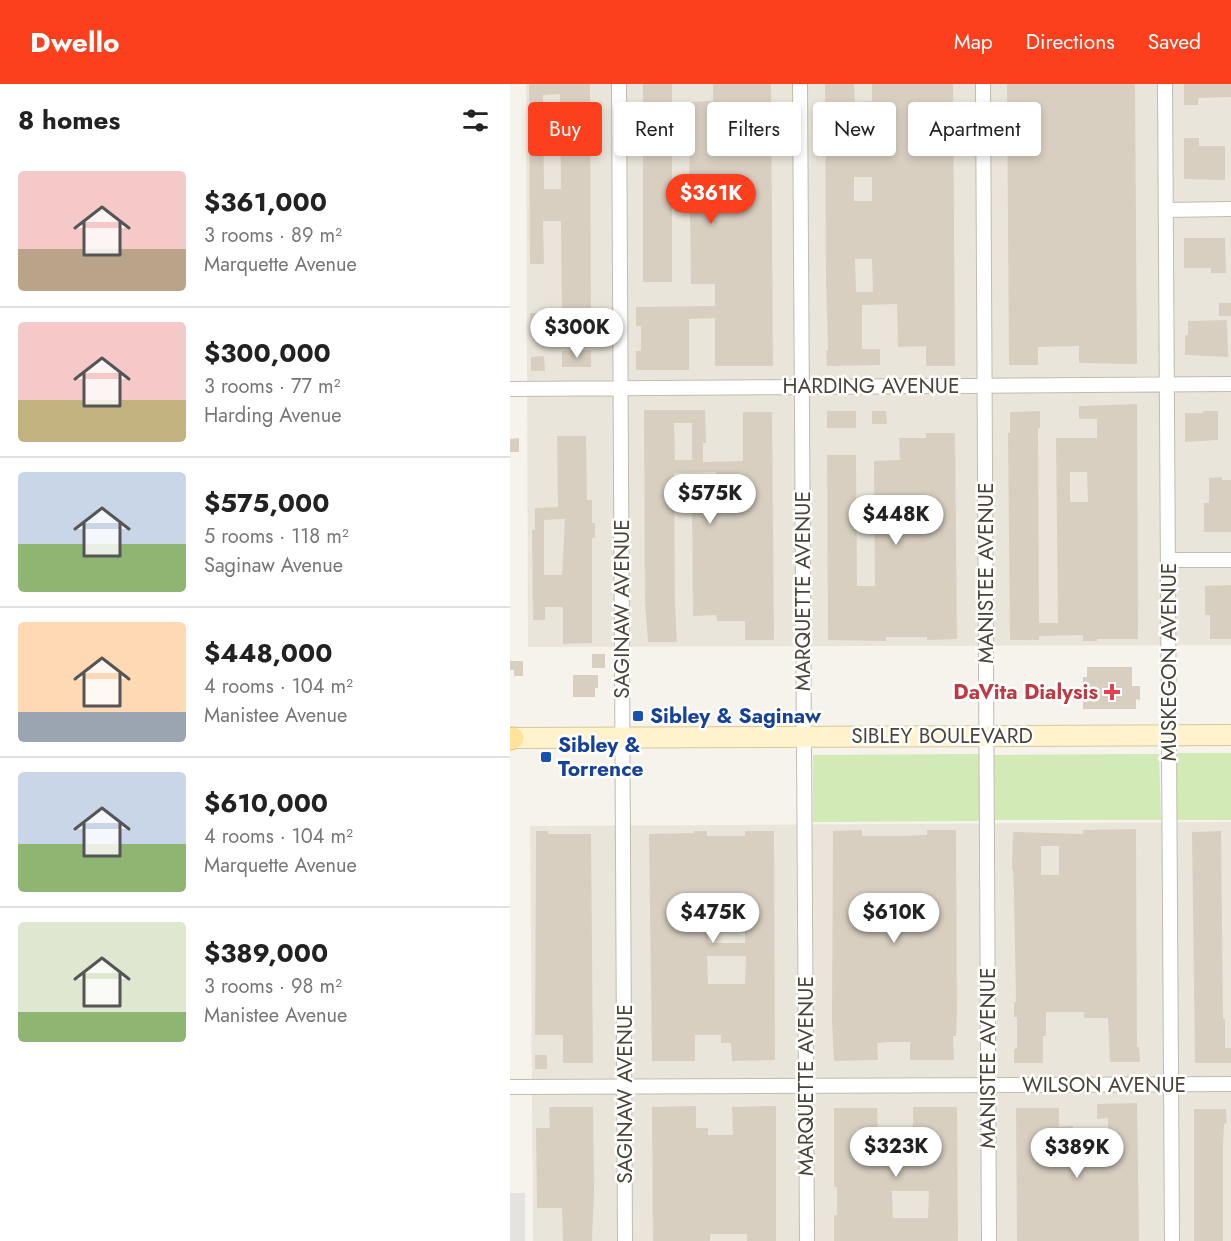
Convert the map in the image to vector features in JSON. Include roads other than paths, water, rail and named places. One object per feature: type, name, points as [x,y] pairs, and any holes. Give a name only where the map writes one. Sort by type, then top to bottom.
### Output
[{"type":"main road","name":"SIBLEY BOULEVARD","points":[[511,738],[1231,735]]},
{"type":"street","name":"SAGINAW AVENUE","points":[[619,84],[625,1241]]},
{"type":"street","name":"MARQUETTE AVENUE","points":[[800,84],[807,1241]]},
{"type":"street","name":"MANISTEE AVENUE","points":[[983,84],[989,1241]]},
{"type":"street","name":"MUSKEGON AVENUE","points":[[1165,84],[1172,1241]]},
{"type":"street","points":[[1166,210],[1231,209]]},
{"type":"street","name":"HARDING AVENUE","points":[[510,389],[1231,384]]},
{"type":"street","points":[[1168,560],[1231,560]]},
{"type":"street","name":"WILSON AVENUE","points":[[510,1087],[1231,1084]]},
{"type":"place","name":"DaVita Dialysis","points":[[1112,692]]},
{"type":"place","name":"Sibley & Saginaw","points":[[638,716]]},
{"type":"place","name":"Sibley & Torrence","points":[[546,757]]}]
